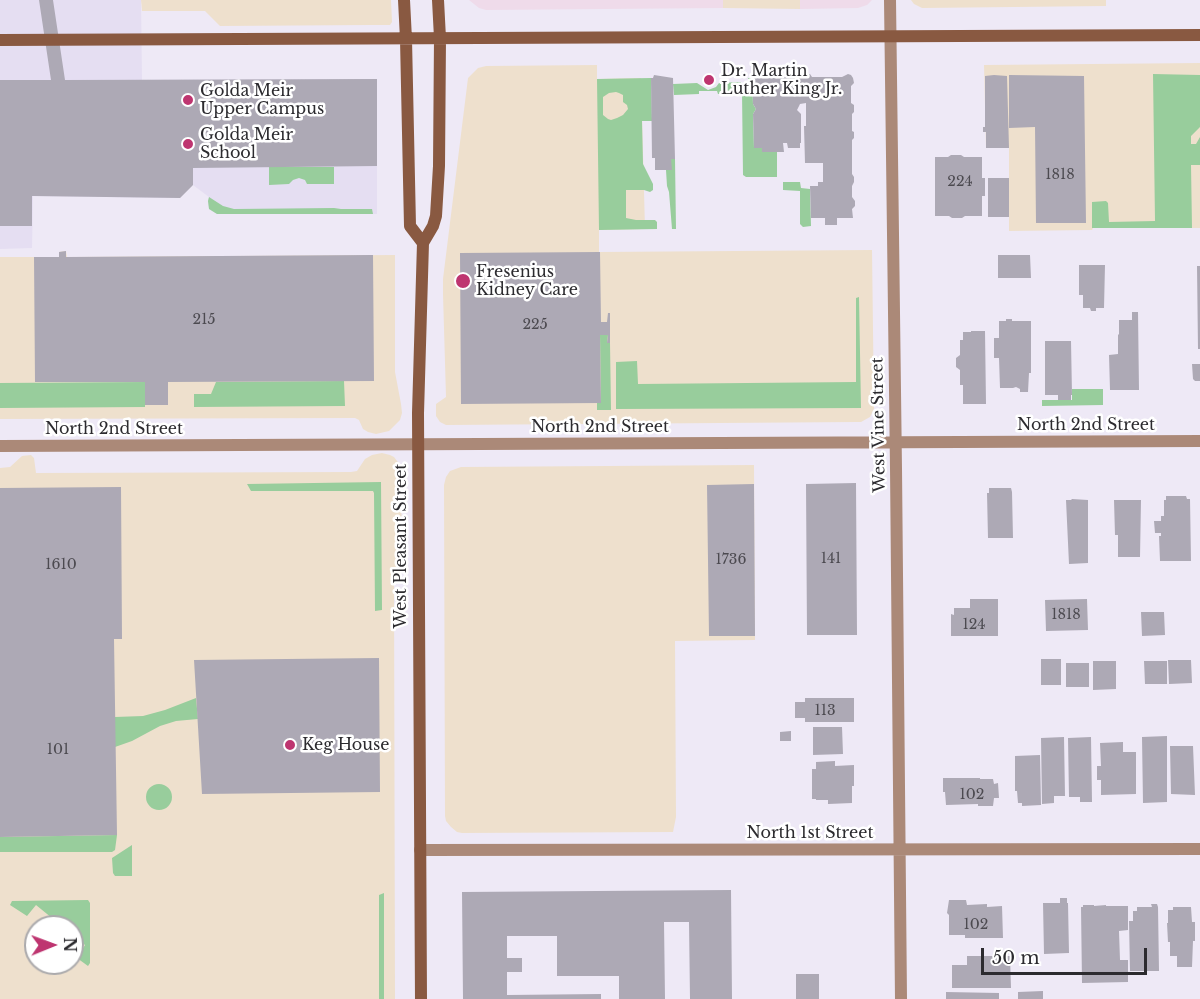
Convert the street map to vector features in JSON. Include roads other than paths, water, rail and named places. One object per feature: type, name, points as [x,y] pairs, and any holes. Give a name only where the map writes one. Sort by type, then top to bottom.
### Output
[{"type":"main road","points":[[404,0],[410,226],[423,243]]},
{"type":"main road","name":"West Pleasant Street","points":[[421,999],[418,444],[423,243],[436,216],[439,166],[438,0]]},
{"type":"main road","points":[[0,40],[1200,35]]},
{"type":"street","name":"West Vine Street","points":[[890,0],[901,999]]},
{"type":"street","name":"North 2nd Street","points":[[0,446],[1200,441]]},
{"type":"street","name":"North 1st Street","points":[[420,850],[1200,849]]},
{"type":"place","name":"Dr. Martin Luther King Jr.","points":[[709,80]]},
{"type":"place","name":"Golda Meir Upper Campus","points":[[188,100]]},
{"type":"place","name":"Golda Meir School","points":[[188,144]]},
{"type":"place","name":"Fresenius Kidney Care","points":[[463,281]]},
{"type":"place","name":"Keg House","points":[[290,745]]}]
